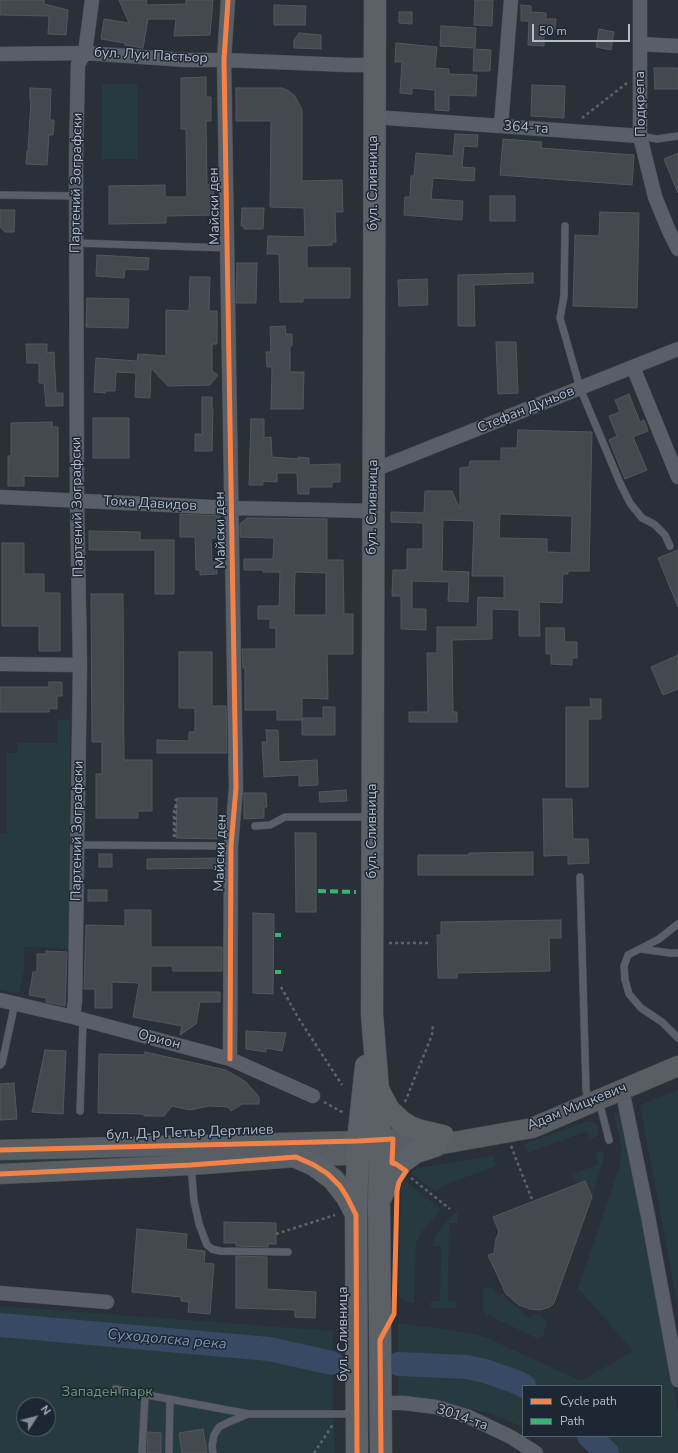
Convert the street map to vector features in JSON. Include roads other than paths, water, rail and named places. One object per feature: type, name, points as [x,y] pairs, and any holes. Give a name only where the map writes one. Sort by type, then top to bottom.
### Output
[{"type":"main road","name":"бул. Сливница","points":[[375,0],[372,1014],[378,1090],[380,1146],[381,1453]]},
{"type":"main road","name":"бул. Сливница","points":[[357,1453],[348,1414],[358,1148],[372,1014]]},
{"type":"main road","name":"Адам Мицкевич","points":[[380,1146],[392,1153],[439,1141],[473,1139],[532,1128],[678,1066]]},
{"type":"main road","points":[[378,1090],[389,1110],[402,1122],[439,1141]]},
{"type":"main road","points":[[379,1204],[388,1180],[402,1169],[413,1154],[439,1141]]},
{"type":"main road","name":"бул. Д-р Петър Дертлиев","points":[[0,1174],[191,1165],[296,1157],[380,1146]]},
{"type":"main road","name":"бул. Д-р Петър Дертлиев","points":[[0,1150],[358,1148]]},
{"type":"main road","points":[[296,1157],[314,1165],[333,1179],[348,1196],[356,1215]]},
{"type":"street","name":"Партений Зографски","points":[[78,1018],[75,1001],[80,665],[76,196],[78,64],[85,53],[92,0]]},
{"type":"street","name":"Майски ден","points":[[228,0],[224,60],[236,788],[231,846],[230,1059]]},
{"type":"street","points":[[501,126],[511,0]]},
{"type":"street","name":"Подкрепа","points":[[640,0],[640,136],[655,197],[678,249]]},
{"type":"street","points":[[640,44],[678,46]]},
{"type":"street","name":"бул. Луи Пастьор","points":[[0,54],[85,53],[186,60],[374,65]]},
{"type":"street","name":"364-та","points":[[374,117],[640,136]]},
{"type":"street","name":"Стефан Дуньов","points":[[374,470],[678,349]]},
{"type":"street","points":[[633,367],[678,477]]},
{"type":"street","name":"Тома Давидов","points":[[0,497],[232,508],[373,511]]},
{"type":"street","points":[[0,664],[80,665]]},
{"type":"street","name":"Орион","points":[[0,1000],[78,1018],[230,1059],[313,1096]]},
{"type":"street","points":[[622,1089],[648,1216],[678,1380]]},
{"type":"street","points":[[0,1293],[107,1302]]},
{"type":"street","name":"3014-та","points":[[381,1403],[404,1403],[436,1407],[469,1417],[511,1437],[534,1452]]},
{"type":"lane","name":"364-та","points":[[640,136],[657,139],[678,136]]},
{"type":"lane","points":[[0,195],[76,196]]},
{"type":"lane","points":[[565,226],[564,296],[560,318],[580,388],[620,484],[630,503],[642,518],[654,524],[665,535],[670,546]]},
{"type":"lane","points":[[76,243],[228,248]]},
{"type":"lane","points":[[255,826],[270,825],[285,817],[372,817]]},
{"type":"lane","points":[[78,845],[231,846]]},
{"type":"lane","points":[[580,877],[586,1089],[609,1140]]},
{"type":"lane","points":[[678,924],[659,939],[628,955],[624,966],[625,980],[629,994],[641,1008],[662,1022],[678,1038]]},
{"type":"lane","points":[[640,949],[678,953]]},
{"type":"lane","points":[[0,1065],[2,1063],[15,1004]]},
{"type":"lane","points":[[78,1018],[80,1111]]},
{"type":"lane","points":[[191,1165],[194,1201],[201,1230],[207,1245],[212,1249],[220,1251],[288,1252]]},
{"type":"lane","points":[[115,1389],[248,1414],[348,1414]]},
{"type":"lane","points":[[142,1453],[145,1395]]},
{"type":"lane","points":[[169,1453],[170,1399]]},
{"type":"lane","points":[[213,1453],[212,1446],[214,1435],[219,1427],[248,1414]]},
{"type":"waterway","name":"Суходолска река","points":[[0,1325],[269,1349],[332,1363]]},
{"type":"waterway","name":"Суходолска река","points":[[399,1364],[467,1367],[485,1371],[522,1385]]},
{"type":"waterway","name":"Суходолска река","points":[[590,1437],[607,1453]]},
{"type":"park label","name":"Западен парк","points":[[107,1393]]}]
